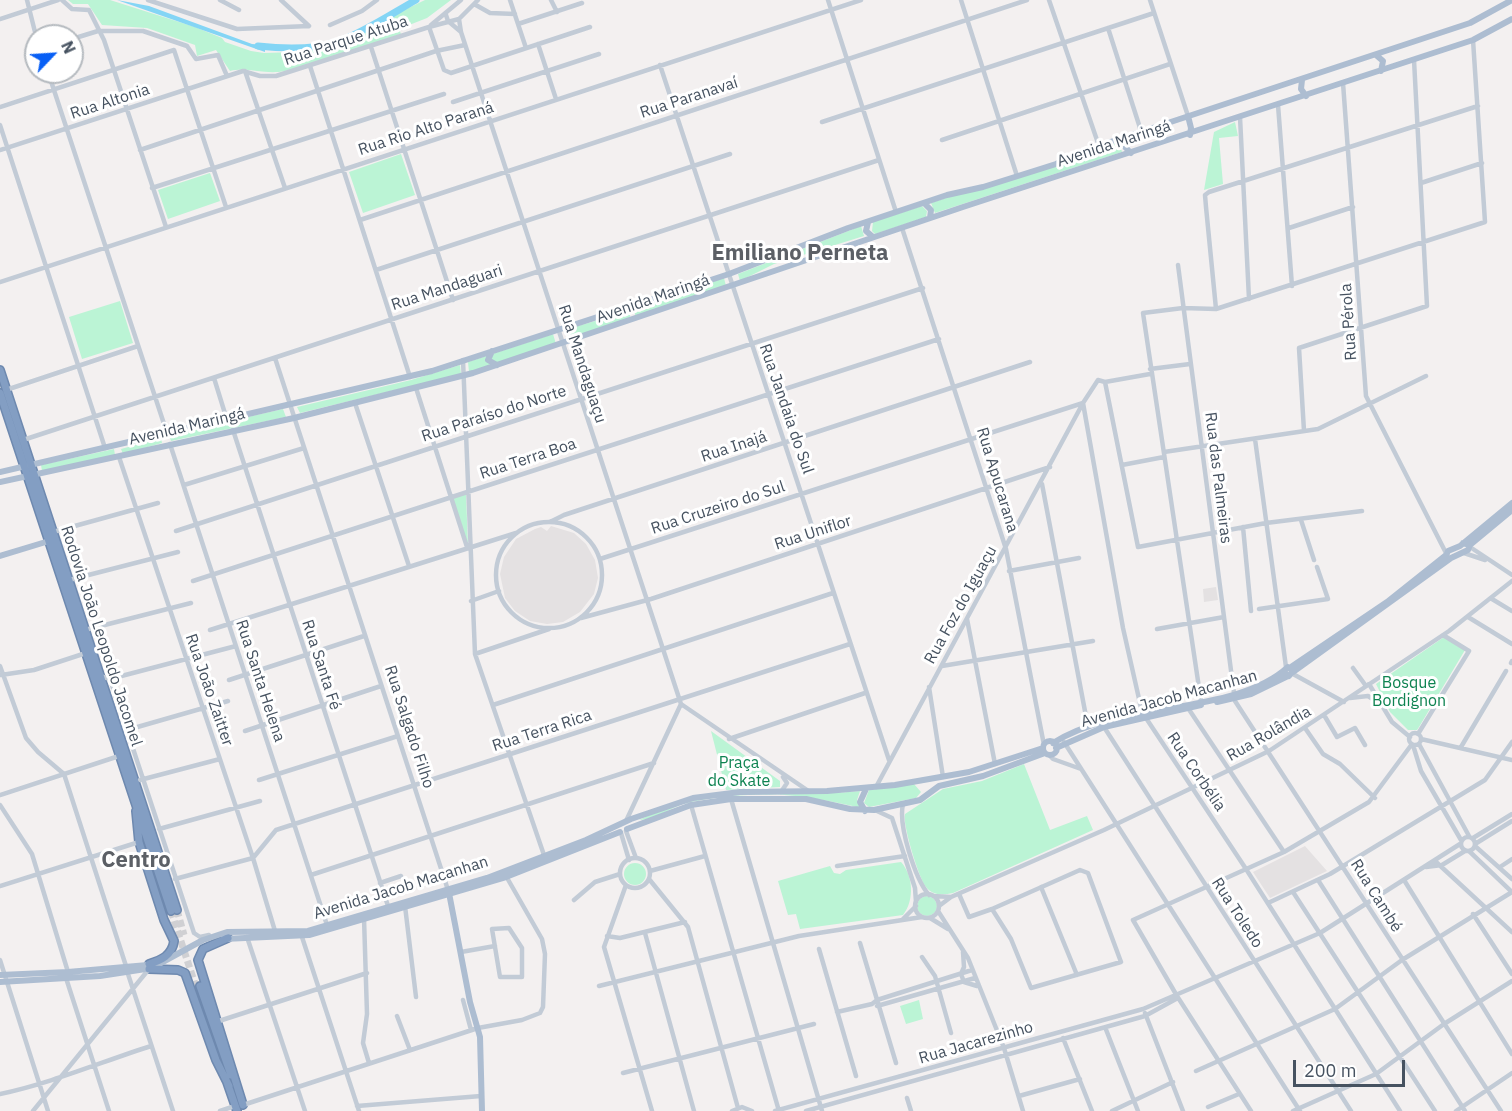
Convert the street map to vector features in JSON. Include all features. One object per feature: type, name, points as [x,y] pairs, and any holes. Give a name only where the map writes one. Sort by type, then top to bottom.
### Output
[{"type":"highway","name":"Rodovia João Leopoldo Jacomel","points":[[0,370],[3,391],[28,466],[31,477],[49,541],[89,652],[119,756],[174,910],[139,780],[89,652],[85,630],[69,580],[31,477]]},
{"type":"highway","name":"Rodovia João Leopoldo Jacomel","points":[[3,391],[23,440],[28,466]]},
{"type":"highway","points":[[136,806],[139,842],[164,920],[174,941],[171,951],[149,966]]},
{"type":"highway","points":[[228,935],[204,948],[198,957],[219,1021],[240,1108]]},
{"type":"highway","points":[[149,966],[185,973],[216,1060],[240,1108]]},
{"type":"highway","points":[[228,1086],[198,986],[240,1108]]},
{"type":"main road","name":"Avenida Maringá","points":[[0,472],[410,377],[729,274],[897,212],[1056,164],[1126,136],[1470,23],[1512,0]]},
{"type":"main road","name":"Avenida Maringá","points":[[0,482],[355,404],[465,375],[631,321],[930,218],[1190,135],[1473,40],[1512,19]]},
{"type":"main road","points":[[1376,55],[1383,61],[1381,71]]},
{"type":"main road","points":[[1302,80],[1301,89],[1306,96]]},
{"type":"main road","points":[[1188,116],[1190,135]]},
{"type":"main road","points":[[1126,136],[1124,146],[1131,153]]},
{"type":"main road","points":[[924,203],[931,210],[930,218]]},
{"type":"main road","points":[[868,222],[866,231],[873,237]]},
{"type":"main road","points":[[627,308],[632,315],[631,321]]},
{"type":"main road","points":[[493,351],[488,354],[488,360],[497,365]]},
{"type":"main road","points":[[167,433],[170,445]]},
{"type":"main road","points":[[115,446],[119,457]]},
{"type":"main road","name":"Avenida Jacob Macanhan","points":[[1449,554],[1464,552],[1468,545],[1512,503]]},
{"type":"main road","name":"Avenida Jacob Macanhan","points":[[228,935],[248,938],[302,932],[405,906],[506,874],[691,805],[731,799],[806,799],[865,811],[903,804],[919,800],[939,786],[983,776],[1104,727],[1144,715],[1188,708],[1234,696],[1289,671],[1387,602],[1449,554],[1468,545],[1512,510]]},
{"type":"main road","points":[[0,556],[49,541]]},
{"type":"main road","name":"Avenida Jacob Macanhan","points":[[623,829],[637,817],[705,795],[866,789],[943,777],[1050,749],[1088,727],[1201,701],[1234,696]]},
{"type":"main road","points":[[915,782],[923,790],[919,800]]},
{"type":"main road","points":[[865,811],[860,802],[866,789]]},
{"type":"main road","points":[[637,817],[639,825]]},
{"type":"main road","name":"Avenida Jacob Macanhan","points":[[2,978],[67,975],[149,966],[167,961],[228,935],[302,937],[388,906],[449,893]]},
{"type":"main road","name":"Rua Salgado Filho","points":[[449,893],[475,1029],[482,1111]]},
{"type":"street","points":[[27,0],[32,24]]},
{"type":"street","points":[[0,19],[60,0],[72,9],[89,10],[114,69],[166,227]]},
{"type":"street","points":[[148,0],[237,29],[309,26],[285,1]]},
{"type":"street","points":[[220,0],[238,10]]},
{"type":"street","points":[[330,25],[362,11],[376,0]]},
{"type":"street","points":[[429,27],[461,0]]},
{"type":"street","points":[[510,0],[526,48]]},
{"type":"street","points":[[551,0],[557,12]]},
{"type":"street","points":[[828,0],[897,212]]},
{"type":"street","name":"Rua Rio Alto Paraná","points":[[0,282],[861,0]]},
{"type":"street","points":[[961,0],[1017,176]]},
{"type":"street","name":"Rua Paranavaí","points":[[360,220],[1027,0]]},
{"type":"street","points":[[1049,0],[1099,146]]},
{"type":"street","points":[[1150,0],[1188,116]]},
{"type":"street","points":[[429,27],[459,19],[475,1],[490,13],[515,14]]},
{"type":"street","points":[[518,24],[582,3]]},
{"type":"street","points":[[822,122],[1154,13]]},
{"type":"street","points":[[446,15],[450,23]]},
{"type":"street","name":"Rua Mandaguaçu","points":[[459,19],[460,32],[680,702]]},
{"type":"street","name":"Rua Mandaguaçu","points":[[450,23],[460,32]]},
{"type":"street","points":[[429,27],[444,70],[451,73],[590,27]]},
{"type":"street","name":"Rua Parque Atuba","points":[[227,76],[245,70],[267,76],[310,66],[429,27]]},
{"type":"street","points":[[1108,28],[1142,131]]},
{"type":"street","points":[[84,35],[98,31],[143,31],[187,46],[196,59],[218,55],[227,76]]},
{"type":"street","points":[[1201,701],[1143,313],[1183,308],[1216,309],[1485,222],[1473,40]]},
{"type":"street","points":[[0,107],[174,50],[178,43]]},
{"type":"street","points":[[538,44],[556,99]]},
{"type":"street","points":[[140,150],[318,89],[436,51],[465,45]]},
{"type":"street","points":[[371,47],[453,300]]},
{"type":"street","points":[[174,50],[226,207]]},
{"type":"street","points":[[453,102],[599,54]]},
{"type":"street","points":[[1305,431],[1299,348],[1426,306],[1414,60]]},
{"type":"street","points":[[942,140],[1170,64]]},
{"type":"street","name":"Rua Jandaia do Sul","points":[[660,65],[802,494],[865,693],[889,760]]},
{"type":"street","points":[[310,66],[410,377]]},
{"type":"street","points":[[245,70],[285,188]]},
{"type":"street","name":"Rua Altonia","points":[[0,150],[227,76]]},
{"type":"street","name":"Rua Pérola","points":[[1343,83],[1366,396],[1449,554]]},
{"type":"street","points":[[52,84],[167,433]]},
{"type":"street","points":[[152,188],[444,94]]},
{"type":"street","points":[[1278,105],[1285,168],[1292,286]]},
{"type":"street","points":[[1216,309],[1205,195],[1418,123],[1478,106]]},
{"type":"street","points":[[1240,117],[1249,299]]},
{"type":"street","points":[[0,125],[105,448]]},
{"type":"street","points":[[376,270],[730,154]]},
{"type":"street","name":"Rua Mandaguari","points":[[23,440],[879,160]]},
{"type":"street","points":[[1420,183],[1482,163]]},
{"type":"street","points":[[1289,228],[1353,207]]},
{"type":"street","name":"Rua Apucarana","points":[[902,228],[1006,549],[1024,652],[1050,749]]},
{"type":"street","name":"Rua das Palmeiras","points":[[1178,265],[1234,696]]},
{"type":"street","name":"Rua Paraíso do Norte","points":[[176,531],[751,342],[923,288]]},
{"type":"street","name":"Rua Terra Boa","points":[[193,581],[939,339]]},
{"type":"street","points":[[3,391],[138,346]]},
{"type":"street","name":"Rua Salgado Filho","points":[[274,358],[449,893]]},
{"type":"street","points":[[463,360],[468,436],[469,546],[475,654],[545,859]]},
{"type":"street","name":"Rua Inajá","points":[[550,522],[613,499],[1030,362]]},
{"type":"street","points":[[1191,364],[1105,382],[1138,547],[1266,523],[1362,511]]},
{"type":"street","points":[[1122,465],[1164,454],[1330,425],[1426,376]]},
{"type":"street","points":[[214,378],[227,420]]},
{"type":"street","name":"Rua Foz do Iguaçu","points":[[876,787],[1042,483],[1083,403],[1098,380],[1105,382]]},
{"type":"street","points":[[416,388],[469,546]]},
{"type":"street","name":"Rua Cruzeiro do Sul","points":[[600,559],[1083,403]]},
{"type":"street","name":"Rua Corbélia","points":[[1083,403],[1123,628],[1144,715],[1268,903],[1400,1111]]},
{"type":"street","points":[[355,404],[409,566]]},
{"type":"street","name":"Rua Santa Fé","points":[[233,430],[288,605],[388,906]]},
{"type":"street","points":[[1255,439],[1276,607],[1289,671],[1346,700],[1368,696],[1381,705]]},
{"type":"street","name":"Rua Santa Helena","points":[[170,445],[327,925]]},
{"type":"street","points":[[184,485],[304,448]]},
{"type":"street","name":"Rua João Zaitter","points":[[119,457],[237,808],[275,935]]},
{"type":"street","name":"Rua Uniflor","points":[[581,618],[647,600],[1050,467]]},
{"type":"street","points":[[1042,483],[1088,727]]},
{"type":"street","points":[[53,532],[158,503]]},
{"type":"street","points":[[1301,520],[1314,560]]},
{"type":"street","points":[[210,630],[518,532],[536,524],[550,522],[577,530],[591,542],[600,559],[602,585],[598,598],[581,618],[572,624],[550,628],[537,627],[513,614],[499,591],[497,570],[499,559],[510,540],[518,532]]},
{"type":"street","points":[[1243,527],[1251,611]]},
{"type":"street","points":[[1468,545],[1512,575]]},
{"type":"street","points":[[69,580],[178,552]]},
{"type":"street","points":[[1464,552],[1490,562]]},
{"type":"street","points":[[1010,571],[1079,558]]},
{"type":"street","points":[[1259,609],[1328,599],[1317,567]]},
{"type":"street","name":"Rua Rolândia","points":[[931,896],[951,897],[959,894],[1115,825],[1232,771],[1269,751],[1443,635],[1492,599],[1512,581]]},
{"type":"street","points":[[471,601],[499,591]]},
{"type":"street","points":[[493,705],[833,593]]},
{"type":"street","points":[[1492,599],[1512,611]]},
{"type":"street","points":[[85,630],[191,603]]},
{"type":"street","points":[[1158,629],[1224,617]]},
{"type":"street","points":[[1468,617],[1512,644]]},
{"type":"street","points":[[967,619],[995,764]]},
{"type":"street","points":[[475,654],[533,637],[550,628]]},
{"type":"street","points":[[1251,1111],[1133,920],[1284,852],[1375,798],[1417,741],[1469,651],[1443,635]]},
{"type":"street","points":[[229,680],[364,636]]},
{"type":"street","points":[[942,666],[1093,640]]},
{"type":"street","name":"Rua Terra Rica","points":[[253,858],[272,833],[295,824],[680,702],[850,644]]},
{"type":"street","points":[[100,676],[110,679],[236,646]]},
{"type":"street","points":[[2,675],[40,669],[89,652]]},
{"type":"street","points":[[0,666],[26,738],[38,752],[64,774],[173,1111]]},
{"type":"street","points":[[1353,668],[1392,722],[1410,737],[1417,741],[1461,747],[1512,760]]},
{"type":"street","points":[[1461,747],[1506,671]]},
{"type":"street","points":[[110,679],[127,730],[139,780],[159,829],[194,935],[200,938],[228,935]]},
{"type":"street","points":[[245,731],[381,686]]},
{"type":"street","points":[[929,687],[943,777]]},
{"type":"street","points":[[729,738],[865,693]]},
{"type":"street","name":"Rua Cambé","points":[[1234,696],[1501,1111]]},
{"type":"street","points":[[127,730],[228,701]]},
{"type":"street","points":[[629,860],[623,829],[680,702],[729,738],[809,791]]},
{"type":"street","points":[[1188,708],[1284,852]]},
{"type":"street","points":[[1324,716],[1337,737],[1355,728],[1365,746]]},
{"type":"street","name":"Rua Toledo","points":[[1104,727],[1351,1111]]},
{"type":"street","points":[[1305,728],[1323,754],[1340,764],[1375,798]]},
{"type":"street","points":[[259,780],[398,736]]},
{"type":"street","points":[[1410,737],[1417,741],[1449,803],[1473,841],[1512,879]]},
{"type":"street","points":[[1196,1071],[1335,1009],[1402,960],[1512,892],[1467,851],[1461,842],[1421,771],[1417,741]]},
{"type":"street","points":[[1064,742],[1297,1110],[1376,1074],[1444,1024],[1512,981]]},
{"type":"street","points":[[1268,903],[1344,866],[1485,780],[1512,742]]},
{"type":"street","points":[[1050,749],[1051,758],[1081,769]]},
{"type":"street","points":[[0,795],[119,756]]},
{"type":"street","points":[[139,780],[220,759]]},
{"type":"street","points":[[311,874],[654,763]]},
{"type":"street","points":[[779,772],[787,783],[780,792]]},
{"type":"street","points":[[731,799],[822,1109]]},
{"type":"street","points":[[159,829],[260,801]]},
{"type":"street","points":[[903,804],[902,825],[917,873],[964,950],[1004,1048],[1023,1111]]},
{"type":"street","points":[[0,805],[26,842],[38,874],[109,1111]]},
{"type":"street","points":[[691,805],[778,1111]]},
{"type":"street","points":[[874,810],[890,815],[911,875],[916,904],[922,917]]},
{"type":"street","points":[[1473,841],[1512,814]]},
{"type":"street","points":[[1473,841],[1512,821]]},
{"type":"street","points":[[895,827],[902,825]]},
{"type":"street","points":[[623,829],[636,858]]},
{"type":"street","name":"Rua Jacarezinho","points":[[778,1111],[1143,1009],[1179,996],[1320,933],[1426,867],[1461,842],[1473,841]]},
{"type":"street","name":"Rua Jacarezinho","points":[[1426,867],[1442,865],[1467,851],[1473,841]]},
{"type":"street","points":[[0,886],[139,842]]},
{"type":"street","points":[[650,871],[705,856]]},
{"type":"street","points":[[837,866],[905,856]]},
{"type":"street","points":[[175,879],[253,858]]},
{"type":"street","points":[[636,858],[645,862],[650,871],[649,879],[639,888],[626,885],[620,874],[622,866],[636,858]]},
{"type":"street","points":[[1500,867],[1512,859]]},
{"type":"street","points":[[1435,861],[1442,865],[1512,932]]},
{"type":"street","points":[[959,894],[969,917],[1080,870],[1088,873],[1121,960],[1117,964],[1031,988],[1011,939],[992,909]]},
{"type":"street","points":[[911,875],[917,873]]},
{"type":"street","points":[[220,1111],[240,1108],[475,1029],[522,1020],[540,1012],[543,1007],[545,954],[542,939],[506,874]]},
{"type":"street","points":[[574,900],[595,882],[620,874]]},
{"type":"street","points":[[380,883],[400,876]]},
{"type":"street","points":[[649,879],[685,922],[738,1108]]},
{"type":"street","points":[[1318,880],[1464,1109]]},
{"type":"street","points":[[1404,880],[1512,1054]]},
{"type":"street","points":[[626,885],[604,947],[652,1111]]},
{"type":"street","points":[[1041,887],[1077,975]]},
{"type":"street","points":[[1293,892],[1435,1111]]},
{"type":"street","points":[[895,923],[906,917],[922,896],[931,896]]},
{"type":"street","points":[[951,897],[962,905]]},
{"type":"street","name":"Rua Rolândia","points":[[939,909],[951,897]]},
{"type":"street","points":[[405,906],[417,997]]},
{"type":"street","points":[[930,918],[939,909]]},
{"type":"street","points":[[1473,914],[1512,974]]},
{"type":"street","points":[[364,915],[367,1014],[363,1043],[369,1064]]},
{"type":"street","points":[[599,986],[774,942],[922,917],[930,918],[950,930]]},
{"type":"street","points":[[607,936],[615,938],[645,933],[685,922]]},
{"type":"street","points":[[509,928],[522,948],[522,977],[500,977],[495,946],[492,929],[509,928]]},
{"type":"street","points":[[645,933],[694,1111]]},
{"type":"street","points":[[302,937],[321,988],[358,1108],[481,1096]]},
{"type":"street","points":[[248,938],[305,1111]]},
{"type":"street","points":[[860,943],[874,1002],[879,1006],[896,1063]]},
{"type":"street","points":[[460,952],[495,946]]},
{"type":"street","points":[[819,949],[856,1076]]},
{"type":"street","points":[[964,950],[963,973],[966,981],[979,988]]},
{"type":"street","points":[[922,957],[932,969],[937,982],[951,1033]]},
{"type":"street","points":[[0,960],[2,978],[48,1111]]},
{"type":"street","points":[[33,1111],[133,991],[149,966]]},
{"type":"street","points":[[837,1012],[972,970]]},
{"type":"street","points":[[219,1021],[367,974]]},
{"type":"street","points":[[879,1006],[975,978]]},
{"type":"street","name":"Rua Jacarezinho","points":[[806,1111],[822,1109],[1145,1016],[1179,996]]},
{"type":"street","points":[[463,1000],[475,1029]]},
{"type":"street","points":[[1143,1009],[1184,1111]]},
{"type":"street","points":[[397,1016],[410,1050]]},
{"type":"street","points":[[1102,1020],[1138,1111]]},
{"type":"street","points":[[623,1073],[814,1024]]},
{"type":"street","points":[[1061,1032],[1092,1111]]},
{"type":"street","points":[[0,1094],[40,1086],[64,1074],[151,1046]]},
{"type":"street","points":[[912,1073],[913,1081]]},
{"type":"street","points":[[1456,1111],[1464,1109],[1487,1088],[1512,1073]]},
{"type":"street","points":[[1019,1096],[1080,1079]]},
{"type":"street","points":[[1112,1111],[1173,1082]]},
{"type":"street","points":[[1208,1107],[1239,1094]]},
{"type":"street","points":[[908,1098],[911,1111]]},
{"type":"street","points":[[400,1103],[400,1111]]},
{"type":"street","points":[[732,1111],[738,1108],[752,1111]]},
{"type":"shaded area","points":[[551,526],[574,533],[586,544],[595,560],[598,578],[594,594],[580,612],[563,622],[547,624],[530,621],[515,611],[505,598],[500,574],[504,557],[516,539],[541,527],[547,531]]},
{"type":"shaded area","points":[[1216,587],[1218,600],[1204,602],[1203,589]]},
{"type":"shaded area","points":[[1305,846],[1327,871],[1270,898],[1253,872]]},
{"type":"green space","points":[[68,0],[110,0],[195,27],[222,38],[225,42],[251,51],[264,53],[296,52],[345,42],[365,29],[425,0],[451,0],[427,18],[399,29],[401,34],[314,63],[285,71],[271,72],[230,71],[216,50],[197,56],[195,45],[147,28],[102,25],[88,4],[73,4]]},
{"type":"green space","points":[[1235,122],[1238,136],[1219,138],[1223,184],[1204,190],[1214,132]]},
{"type":"green space","points":[[1119,141],[1122,152],[935,213],[931,203]]},
{"type":"green space","points":[[401,154],[415,195],[363,213],[349,172]]},
{"type":"green space","points":[[210,173],[220,201],[168,219],[158,190]]},
{"type":"green space","points":[[922,206],[927,211],[926,217],[875,234],[872,231],[873,222]]},
{"type":"green space","points":[[861,226],[864,236],[774,264],[740,281],[738,274]]},
{"type":"green space","points":[[724,278],[726,286],[636,317],[633,309]]},
{"type":"green space","points":[[120,301],[133,343],[82,359],[69,317]]},
{"type":"green space","points":[[625,312],[630,313],[630,318],[568,339],[565,330]]},
{"type":"green space","points":[[553,334],[556,344],[469,372],[468,362]]},
{"type":"green space","points":[[460,365],[461,374],[300,413],[297,407],[411,380]]},
{"type":"green space","points":[[283,409],[286,417],[171,441],[169,435]]},
{"type":"green space","points":[[161,438],[162,443],[123,454],[121,449]]},
{"type":"green space","points":[[114,449],[115,455],[42,471],[41,465]]},
{"type":"green space","points":[[466,494],[468,545],[452,498]]},
{"type":"green space","name":"Bosque Bordignon","points":[[1444,637],[1465,650],[1417,730],[1408,730],[1390,712],[1376,684]]},
{"type":"green space","name":"Praça do Skate","points":[[711,731],[780,781],[780,787],[726,790]]},
{"type":"green space","points":[[1024,764],[1050,830],[1087,816],[1093,830],[953,893],[938,894],[929,890],[919,873],[912,851],[905,814],[943,789],[982,781]]},
{"type":"green space","points":[[914,784],[921,792],[916,798],[869,807],[864,803],[869,790]]},
{"type":"green space","points":[[860,791],[857,800],[861,808],[820,800],[771,794]]},
{"type":"green space","points":[[771,794],[721,797],[680,805],[716,796]]},
{"type":"green space","points":[[680,805],[652,817],[639,820],[667,809]]},
{"type":"green space","points":[[901,862],[908,874],[911,888],[907,909],[903,915],[800,929],[796,914],[788,915],[778,881],[830,866],[834,873],[840,874],[846,870]]},
{"type":"green space","points":[[635,863],[643,866],[646,874],[643,882],[635,885],[627,882],[624,874],[627,866]]},
{"type":"green space","points":[[927,896],[934,899],[937,906],[934,913],[927,916],[920,913],[917,906],[920,899]]},
{"type":"green space","points":[[919,1000],[923,1019],[906,1024],[900,1006]]},
{"type":"water","points":[[117,0],[149,6],[252,44],[265,45],[265,52]]},
{"type":"waterway","points":[[258,46],[298,48],[337,42],[366,29],[416,0]]},
{"type":"tunnel","points":[[177,910],[184,935]]},
{"type":"tunnel","points":[[171,911],[196,987]]},
{"type":"district","name":"Emiliano Perneta","points":[[800,254]]},
{"type":"district","name":"Centro","points":[[136,861]]}]
